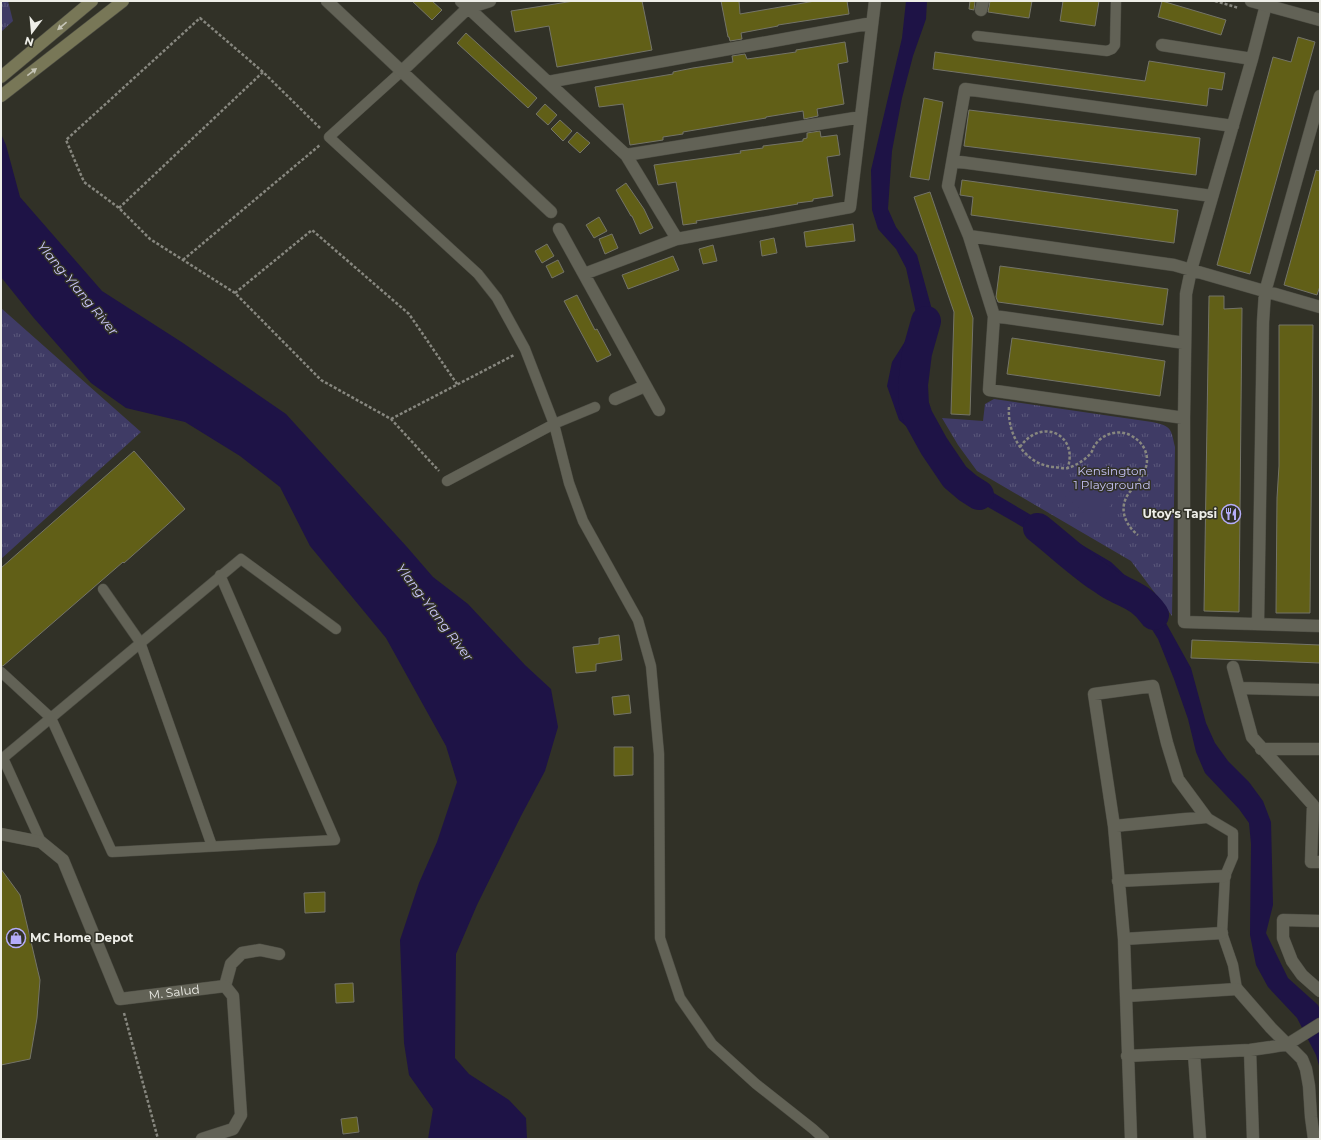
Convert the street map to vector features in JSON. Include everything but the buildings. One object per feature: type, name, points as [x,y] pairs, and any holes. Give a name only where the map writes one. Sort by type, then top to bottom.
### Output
[{"type":"main road","points":[[1,77],[92,1]]},
{"type":"main road","points":[[1,96],[123,1]]},
{"type":"street","points":[[327,1],[551,212]]},
{"type":"street","points":[[402,71],[464,4],[490,1]]},
{"type":"street","points":[[584,274],[677,239],[850,207],[875,1]]},
{"type":"street","points":[[1251,1],[1266,3],[1320,20]]},
{"type":"street","points":[[1266,3],[1233,126],[1190,270],[1186,294],[1184,418],[1184,622],[1320,626]]},
{"type":"street","points":[[464,4],[626,154],[677,239]]},
{"type":"street","points":[[548,82],[872,23]]},
{"type":"street","points":[[1162,45],[1252,59]]},
{"type":"street","points":[[1184,418],[989,390],[994,316],[969,236],[948,186],[964,89],[1233,126]]},
{"type":"street","points":[[1258,624],[1263,322],[1265,292],[1320,96]]},
{"type":"street","points":[[626,154],[861,117]]},
{"type":"street","points":[[953,161],[1212,196]]},
{"type":"street","points":[[559,229],[659,410]]},
{"type":"street","points":[[969,236],[1174,265],[1265,292],[1320,306]]},
{"type":"street","points":[[994,316],[1185,343]]},
{"type":"street","points":[[615,399],[645,386]]},
{"type":"street","points":[[1234,667],[1252,737],[1261,749],[1316,805],[1311,862],[1320,862]]},
{"type":"street","points":[[1131,1139],[1124,940],[1114,826],[1094,694],[1153,686],[1167,743],[1178,779],[1206,817]]},
{"type":"street","points":[[1239,688],[1320,690]]},
{"type":"street","points":[[1261,749],[1320,749]]},
{"type":"street","points":[[1114,826],[1206,817]]},
{"type":"street","points":[[1,834],[41,842],[63,860],[120,999]]},
{"type":"street","points":[[1118,881],[1225,876]]},
{"type":"street","points":[[1320,921],[1283,920],[1283,938],[1292,961],[1302,975],[1320,991]]},
{"type":"street","points":[[1124,940],[1222,933]]},
{"type":"street","points":[[202,1139],[234,1129],[241,1115],[233,996],[225,986],[231,964],[242,953],[260,950],[279,954]]},
{"type":"street","name":"M. Salud","points":[[120,999],[225,986]]},
{"type":"street","points":[[1126,996],[1237,989],[1271,1028],[1302,1058],[1306,1069],[1309,1086],[1310,1116],[1314,1139]]},
{"type":"street","points":[[1127,1056],[1194,1054],[1250,1050],[1288,1044],[1320,1024]]},
{"type":"street","points":[[1250,1050],[1253,1139]]},
{"type":"street","points":[[1194,1054],[1200,1139]]},
{"type":"lane","points":[[977,36],[1107,51],[1112,49],[1115,45],[1116,1]]},
{"type":"lane","points":[[402,71],[329,137],[478,274],[497,298],[525,349],[554,424],[569,483],[583,521],[638,620],[651,666],[659,754],[660,938],[680,998],[712,1044],[756,1084],[824,1139]]},
{"type":"lane","points":[[447,481],[554,424],[595,407]]},
{"type":"lane","points":[[41,842],[3,758],[241,559],[336,630]]},
{"type":"lane","points":[[1,672],[50,718],[112,852],[335,840],[220,575]]},
{"type":"lane","points":[[103,589],[140,642],[212,846]]},
{"type":"lane","points":[[1206,817],[1233,833],[1233,857],[1225,876],[1222,933],[1234,965],[1237,989]]},
{"type":"path","points":[[183,260],[329,137],[263,72],[200,18],[66,140],[84,182],[119,208],[150,239],[183,260],[235,293],[322,380],[391,419],[447,481]]},
{"type":"path","points":[[119,208],[263,72]]},
{"type":"path","points":[[235,293],[312,230],[409,314],[457,384]]},
{"type":"path","points":[[391,419],[525,349]]},
{"type":"path","points":[[1013,393],[1009,408],[1010,427],[1017,444],[1030,458],[1047,466],[1068,468],[1080,463],[1091,453],[1095,444],[1110,433],[1119,432],[1128,434],[1137,439],[1143,446],[1147,464],[1145,473],[1126,497],[1123,511],[1125,521],[1130,529],[1138,535]]},
{"type":"path","points":[[1020,447],[1032,434],[1048,431],[1056,434],[1067,444],[1070,452],[1068,468]]},
{"type":"path","points":[[120,999],[158,1139]]},
{"type":"green space","points":[[1,1],[8,1],[13,21],[1,32]]},
{"type":"green space","points":[[1,308],[141,432],[1,559]]},
{"type":"green space","name":"Kensington 1 Playground","points":[[994,399],[1152,422],[1170,429],[1175,447],[1172,616],[1131,561],[977,471],[958,445],[942,418],[983,421],[985,404]]},
{"type":"green space","points":[[1089,468],[1120,494],[1096,523],[1065,497]]},
{"type":"water","points":[[906,1],[927,1],[926,19],[913,56],[902,98],[892,151],[888,209],[896,227],[917,255],[931,306],[934,323],[928,343],[915,362],[909,385],[913,407],[946,465],[1111,562],[1156,605],[1191,668],[1206,723],[1215,743],[1228,761],[1249,782],[1263,801],[1271,822],[1273,905],[1266,933],[1288,978],[1318,1005],[1320,1010],[1320,1069],[1316,1055],[1297,1018],[1268,987],[1256,965],[1250,935],[1251,844],[1249,823],[1239,809],[1205,773],[1196,752],[1188,719],[1174,679],[1158,639],[1141,612],[1121,589],[1094,566],[1066,552],[967,495],[941,477],[920,438],[899,420],[887,386],[892,362],[914,329],[916,313],[906,268],[896,249],[878,229],[872,210],[871,170],[902,38]]},
{"type":"water","name":"Ylang-Ylang River","points":[[1,134],[6,145],[20,197],[102,291],[183,343],[286,414],[433,577],[468,604],[525,665],[551,689],[558,727],[545,771],[477,905],[456,954],[455,1058],[469,1074],[509,1100],[526,1118],[527,1139],[428,1139],[433,1109],[409,1075],[404,1043],[400,940],[419,883],[437,842],[457,782],[446,746],[386,638],[310,546],[280,487],[240,456],[185,422],[126,408],[91,383],[33,317],[1,277]]},
{"type":"waterway","points":[[926,321],[917,353],[913,385],[914,405],[918,417],[934,446],[955,477],[979,495]]},
{"type":"waterway","points":[[1038,528],[1096,575],[1142,602],[1154,615]]},
{"type":"place","name":"Utoy's Tapsi","points":[[1231,514]]},
{"type":"place","name":"MC Home Depot","points":[[16,938]]}]
